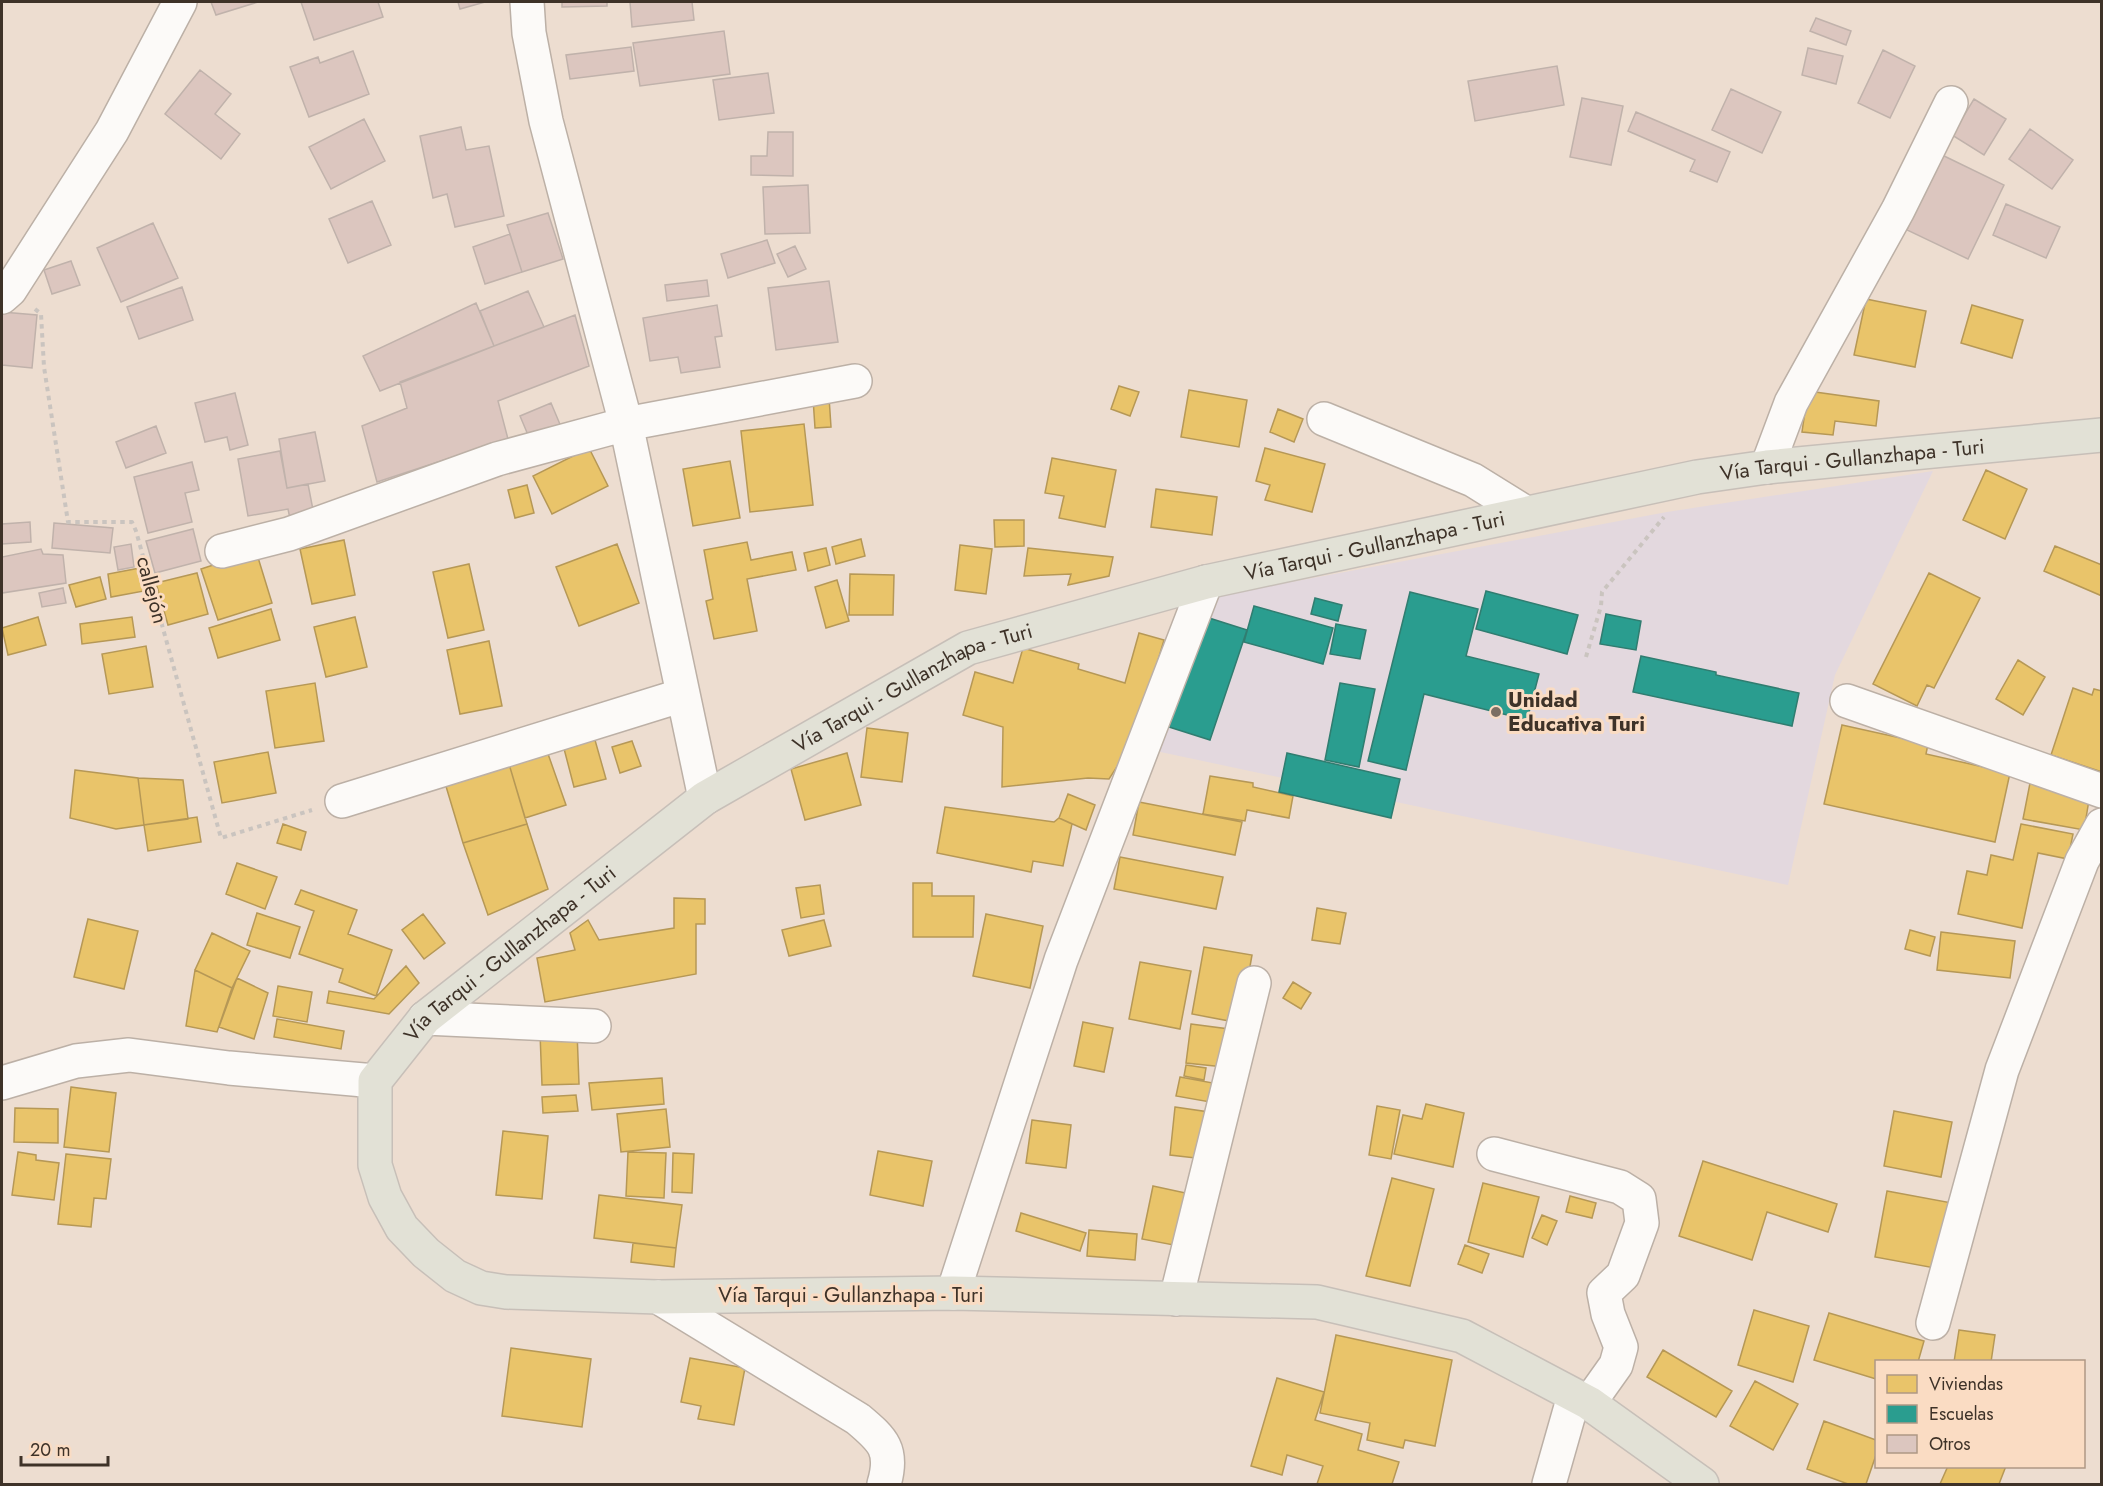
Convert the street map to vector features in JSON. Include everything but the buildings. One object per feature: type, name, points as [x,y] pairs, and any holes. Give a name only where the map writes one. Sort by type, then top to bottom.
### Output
[{"type":"main road","name":"Vía Tarqui - Gullanzhapa - Turi","points":[[1702,1485],[1581,1400],[1462,1336],[1317,1302],[953,1293],[658,1297],[506,1292],[481,1288],[455,1276],[426,1253],[402,1228],[385,1197],[375,1165],[375,1081],[425,1018],[705,798],[968,648],[1206,582],[1697,477],[1767,467],[2102,435]]},
{"type":"street","points":[[6,293],[112,131],[180,2]]},
{"type":"street","points":[[528,2],[530,33],[546,121],[626,424],[705,798]]},
{"type":"street","points":[[1767,467],[1791,403],[1899,210],[1950,103]]},
{"type":"street","points":[[222,551],[289,534],[497,459],[626,424],[855,381]]},
{"type":"street","points":[[1324,419],[1473,480],[1526,513]]},
{"type":"street","points":[[953,1293],[1061,960],[1206,582]]},
{"type":"street","points":[[342,801],[683,695]]},
{"type":"street","points":[[1847,700],[2102,791]]},
{"type":"street","points":[[1933,1323],[2002,1070],[2082,861],[2102,825]]},
{"type":"street","points":[[1176,1299],[1254,983]]},
{"type":"street","points":[[425,1018],[594,1026]]},
{"type":"street","points":[[2,1083],[76,1061],[129,1055],[230,1068],[375,1081]]},
{"type":"street","points":[[1494,1154],[1620,1187],[1639,1198],[1642,1223],[1623,1275],[1604,1293],[1608,1314],[1621,1347],[1616,1365],[1581,1400],[1550,1485]]},
{"type":"street","points":[[658,1297],[858,1419],[882,1438],[888,1455],[884,1485]]},
{"type":"path","name":"callejón","points":[[6,293],[41,314],[44,368],[68,522],[132,522],[136,531],[221,838],[342,801]]},
{"type":"path","points":[[1586,657],[1601,606],[1602,592],[1667,512]]},
{"type":"shaded area","name":"Unidad Educativa Turi","points":[[1933,471],[1835,675],[1788,885],[1151,750],[1206,598],[1667,512]]},
{"type":"place","name":"Unidad Educativa Turi","points":[[1496,712]]}]
